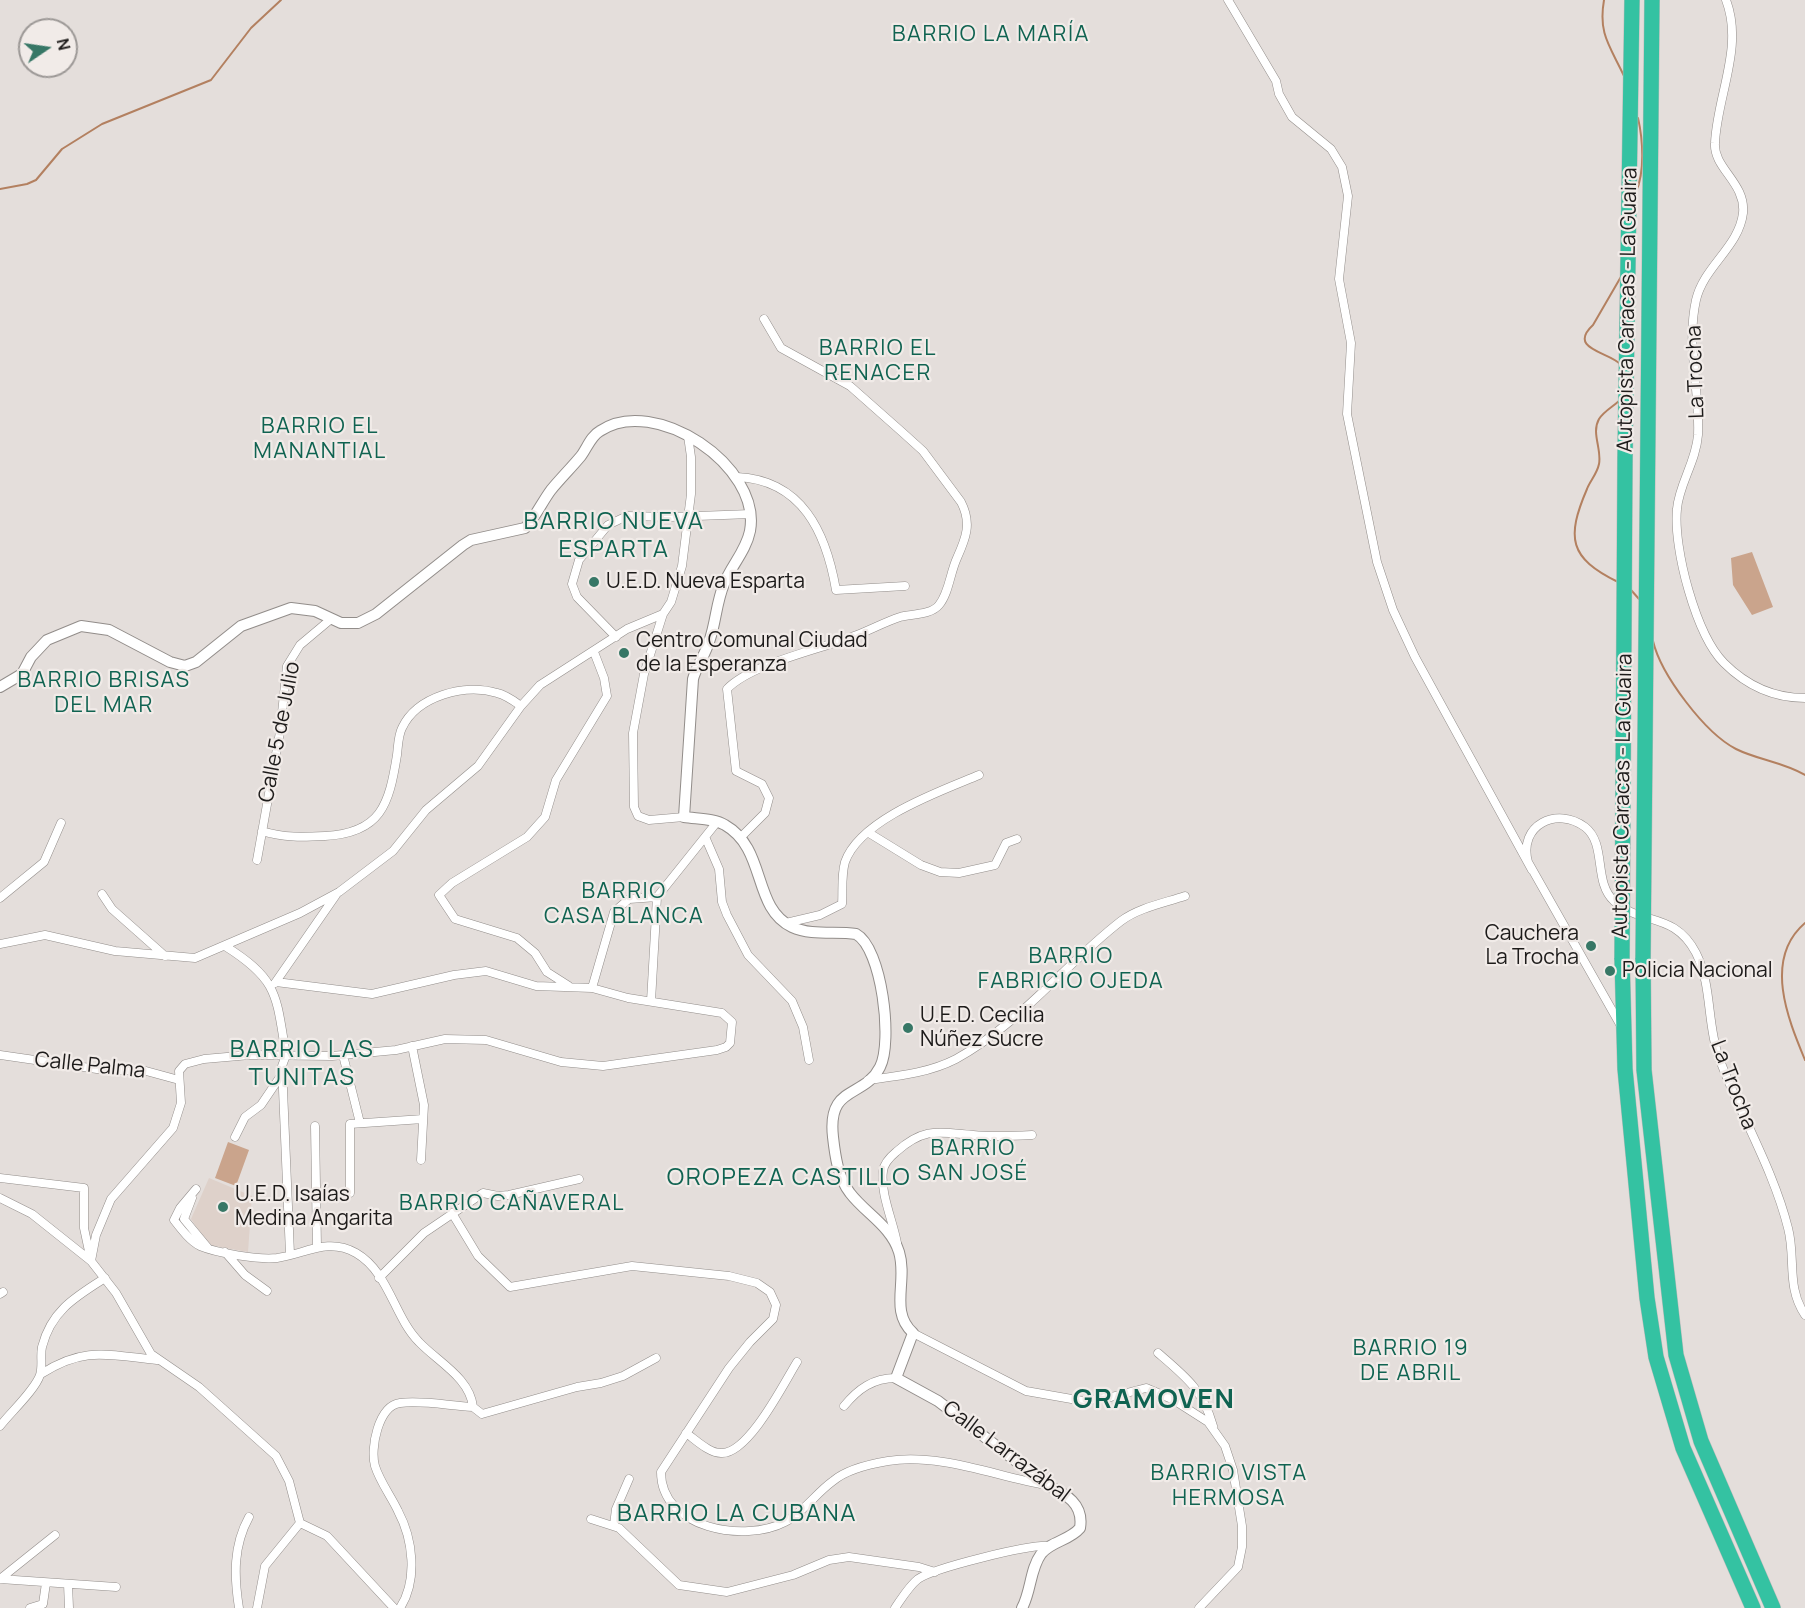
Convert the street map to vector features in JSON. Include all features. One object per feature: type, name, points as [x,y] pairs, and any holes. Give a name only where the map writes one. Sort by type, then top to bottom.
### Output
[{"type":"highway","name":"Autopista Caracas - La Guaira","points":[[1632,0],[1624,546],[1623,1029],[1647,1298],[1656,1357],[1683,1448],[1753,1608]]},
{"type":"highway","name":"Autopista Caracas - La Guaira","points":[[1652,0],[1643,958],[1644,1070],[1676,1355],[1701,1441],[1773,1608]]},
{"type":"street","points":[[1228,0],[1276,81],[1292,117],[1331,149],[1342,167],[1348,196],[1339,279],[1351,343],[1347,414],[1377,562],[1393,610],[1415,657],[1532,870]]},
{"type":"street","name":"La Trocha","points":[[1726,0],[1731,20],[1731,46],[1714,147],[1740,190],[1743,210],[1737,231],[1706,274],[1694,310],[1692,338],[1698,436],[1694,459],[1678,502],[1677,537],[1685,578],[1716,653],[1735,672],[1757,687],[1780,696],[1805,698]]},
{"type":"street","points":[[740,838],[765,813],[770,798],[762,784],[736,771],[727,689],[736,681],[764,668],[858,635],[888,621],[938,607],[968,531],[966,510],[923,451],[856,390],[781,348],[764,319]]},
{"type":"street","points":[[0,687],[22,674],[31,657],[47,640],[72,627],[94,626],[109,630],[170,662],[184,666],[196,662],[241,626],[261,616],[299,608],[315,611],[331,619],[350,624],[364,621],[471,540],[525,528],[551,490],[602,429],[626,423],[671,427],[688,436],[715,456],[737,477],[748,500],[751,514],[750,533],[724,585],[710,641],[696,669],[684,817]]},
{"type":"street","points":[[688,436],[691,472],[682,567],[671,602],[663,614],[648,655],[633,733],[634,807],[638,816],[649,820],[684,817],[717,822],[740,838],[752,853],[770,905],[786,923],[803,930],[856,934],[867,945],[880,985],[886,1036],[879,1069],[837,1104],[832,1121],[834,1148],[844,1184],[859,1204],[882,1225],[898,1247]]},
{"type":"street","points":[[737,477],[765,481],[781,490],[810,513],[828,554],[836,590],[904,586]]},
{"type":"street","points":[[616,637],[574,591],[572,584],[579,560],[608,525],[622,517],[751,514]]},
{"type":"street","points":[[0,944],[45,935],[115,951],[195,958],[300,913],[339,892],[382,861],[400,844],[426,810],[470,776],[521,706],[540,685],[616,637],[663,614]]},
{"type":"street","name":"Calle 5 de Julio","points":[[257,860],[280,732],[287,666],[300,645],[331,619]]},
{"type":"street","points":[[571,987],[548,972],[535,953],[517,938],[455,919],[440,895],[452,883],[527,837],[545,817],[556,780],[606,696],[604,678],[594,652]]},
{"type":"street","points":[[262,831],[290,837],[338,835],[360,831],[374,822],[385,805],[393,778],[400,731],[407,719],[428,702],[459,691],[481,690],[503,695],[521,706]]},
{"type":"street","points":[[786,923],[820,915],[842,904],[845,863],[869,833],[905,807],[980,775]]},
{"type":"street","name":"La Trocha","points":[[1623,1029],[1532,870],[1526,847],[1533,829],[1549,819],[1563,819],[1579,824],[1593,836],[1604,885],[1610,897],[1632,912],[1667,923],[1696,953],[1706,984],[1719,1056],[1788,1226],[1792,1287],[1805,1315]]},
{"type":"street","points":[[651,1001],[657,897],[706,839],[717,822]]},
{"type":"street","points":[[0,898],[44,862],[61,823]]},
{"type":"street","points":[[869,833],[921,865],[947,873],[995,864],[1006,843],[1017,839]]},
{"type":"street","points":[[706,839],[719,869],[722,902],[727,915],[748,955],[792,1001],[803,1027],[809,1060]]},
{"type":"street","points":[[274,984],[339,892]]},
{"type":"street","points":[[102,894],[112,909],[165,956]]},
{"type":"street","points":[[866,1081],[923,1071],[956,1059],[1016,1018],[1034,997],[1121,921],[1145,909],[1185,896]]},
{"type":"street","points":[[592,988],[614,912],[629,899],[657,897]]},
{"type":"street","points":[[225,946],[256,967],[274,984],[286,1056],[282,1074],[290,1254]]},
{"type":"street","points":[[91,1261],[96,1235],[111,1199],[173,1128],[181,1103],[179,1071],[185,1065],[204,1059],[250,1055],[343,1055],[412,1046],[445,1039],[486,1040],[575,1064],[617,1066],[726,1047],[730,1043],[732,1022],[722,1013],[628,998],[592,988],[536,986],[486,971],[454,975],[372,994],[274,984]]},
{"type":"street","points":[[412,1046],[423,1088],[421,1160]]},
{"type":"street","name":"Calle Palma","points":[[0,1055],[97,1069],[146,1071],[179,1080]]},
{"type":"street","points":[[343,1055],[360,1123]]},
{"type":"street","points":[[235,1137],[245,1117],[261,1105],[282,1074]]},
{"type":"street","points":[[350,1193],[350,1124],[423,1119]]},
{"type":"street","points":[[315,1126],[317,1247]]},
{"type":"street","points":[[1032,1135],[987,1136],[924,1133],[891,1155],[883,1169],[903,1278],[899,1308],[901,1318],[921,1340],[1026,1391],[1083,1401],[1146,1388],[1195,1412],[1213,1428],[1225,1446],[1233,1470],[1242,1526],[1242,1547],[1238,1567],[1199,1608]]},
{"type":"street","points":[[0,1178],[84,1188],[84,1228],[91,1261]]},
{"type":"street","points":[[379,1278],[404,1251],[452,1213],[483,1193],[498,1196],[509,1195],[579,1179]]},
{"type":"street","points":[[267,1291],[217,1251],[184,1219],[196,1189],[180,1208],[174,1220],[198,1245],[217,1251],[276,1258],[331,1245],[357,1254],[396,1301],[410,1331],[466,1388],[473,1407],[482,1414],[623,1376],[656,1358]]},
{"type":"street","points":[[0,1198],[32,1214],[91,1261],[105,1278],[146,1346],[157,1359],[199,1387],[276,1456],[289,1481],[300,1523],[327,1536],[394,1608]]},
{"type":"street","points":[[452,1213],[478,1256],[510,1287],[632,1266],[729,1276],[757,1284],[770,1292],[776,1305],[773,1319],[729,1368],[663,1466],[661,1482],[671,1503],[685,1517],[713,1529],[743,1530],[775,1526],[791,1518],[841,1476],[896,1460],[918,1459],[1047,1485]]},
{"type":"street","points":[[40,1374],[41,1351],[47,1329],[54,1317],[70,1300],[105,1278]]},
{"type":"street","points":[[844,1406],[859,1389],[877,1380],[896,1378],[913,1333]]},
{"type":"street","points":[[1158,1353],[1197,1388],[1204,1399],[1213,1428]]},
{"type":"street","points":[[0,1426],[40,1374],[62,1360],[84,1355],[106,1354],[157,1359]]},
{"type":"street","points":[[686,1433],[720,1454],[733,1451],[750,1436],[797,1362]]},
{"type":"street","name":"Calle Larrazábal","points":[[896,1378],[938,1401],[1047,1485],[1072,1499],[1081,1522],[1080,1528],[1071,1537],[1049,1546]]},
{"type":"street","points":[[400,1608],[410,1583],[410,1554],[404,1522],[375,1465],[373,1454],[381,1419],[387,1410],[400,1403],[473,1407]]},
{"type":"street","points":[[614,1525],[616,1509],[629,1479]]},
{"type":"street","points":[[239,1608],[235,1563],[241,1534],[249,1517]]},
{"type":"street","points":[[591,1520],[614,1525],[679,1585],[727,1592],[793,1575],[829,1560],[849,1557],[919,1567],[935,1572]]},
{"type":"street","points":[[257,1608],[265,1566],[300,1523]]},
{"type":"street","points":[[0,1579],[55,1535]]},
{"type":"street","points":[[895,1608],[914,1582],[935,1572],[1020,1549],[1049,1546]]},
{"type":"street","points":[[1022,1608],[1036,1563],[1049,1546]]},
{"type":"street","points":[[0,1579],[116,1587]]},
{"type":"street","points":[[30,1608],[43,1604],[46,1583]]},
{"type":"street","points":[[68,1584],[69,1608]]},
{"type":"shaded area","points":[[1752,552],[1773,607],[1752,615],[1733,585],[1731,558]]},
{"type":"shaded area","points":[[228,1142],[249,1150],[236,1186],[215,1178]]},
{"type":"shaded area","name":"U.E.D. Isaías Medina Angarita","points":[[209,1178],[252,1196],[248,1252],[209,1245],[191,1219]]},
{"type":"waterway","points":[[0,189],[36,180],[62,149],[102,124],[211,80],[251,28],[281,0]]},
{"type":"waterway","points":[[1604,0],[1603,22],[1606,40],[1624,76]]},
{"type":"waterway","points":[[1636,192],[1641,175],[1642,155],[1638,118]]},
{"type":"waterway","points":[[1620,364],[1587,345],[1585,340],[1586,333],[1622,275]]},
{"type":"waterway","points":[[1618,582],[1602,573],[1581,555],[1576,545],[1575,534],[1580,506],[1599,464],[1597,424],[1599,419],[1620,400]]},
{"type":"waterway","points":[[1631,590],[1639,599]]},
{"type":"waterway","points":[[1653,641],[1665,670],[1675,686],[1698,717],[1711,730],[1736,749],[1805,775]]},
{"type":"waterway","points":[[1805,923],[1792,938],[1785,954],[1782,971],[1786,1008],[1805,1060]]},
{"type":"place","name":"U.E.D. Nueva Esparta","points":[[594,582]]},
{"type":"place","name":"Centro Comunal Ciudad de la Esperanza","points":[[624,653]]},
{"type":"place","name":"Cauchera La Trocha","points":[[1591,946]]},
{"type":"place","name":"Policia Nacional","points":[[1610,971]]},
{"type":"place","name":"U.E.D. Cecilia Núñez Sucre","points":[[908,1028]]},
{"type":"place","name":"U.E.D. Isaías Medina Angarita","points":[[223,1207]]},
{"type":"district","name":"BARRIO LA MARÍA","points":[[991,35]]},
{"type":"district","name":"BARRIO EL RENACER","points":[[878,362]]},
{"type":"district","name":"BARRIO EL MANANTIAL","points":[[320,440]]},
{"type":"district","name":"BARRIO NUEVA ESPARTA","points":[[614,536]]},
{"type":"district","name":"BARRIO BRISAS DEL MAR","points":[[104,694]]},
{"type":"district","name":"BARRIO CASA BLANCA","points":[[624,904]]},
{"type":"district","name":"BARRIO FABRICIO OJEDA","points":[[1071,970]]},
{"type":"district","name":"BARRIO LAS TUNITAS","points":[[302,1064]]},
{"type":"district","name":"BARRIO SAN JOSÉ","points":[[973,1162]]},
{"type":"district","name":"OROPEZA CASTILLO","points":[[789,1178]]},
{"type":"district","name":"BARRIO CAÑAVERAL","points":[[512,1204]]},
{"type":"district","name":"BARRIO 19 DE ABRIL","points":[[1411,1362]]},
{"type":"district","name":"GRAMOVEN","points":[[1154,1400]]},
{"type":"district","name":"BARRIO VISTA HERMOSA","points":[[1229,1486]]},
{"type":"district","name":"BARRIO LA CUBANA","points":[[737,1514]]}]
